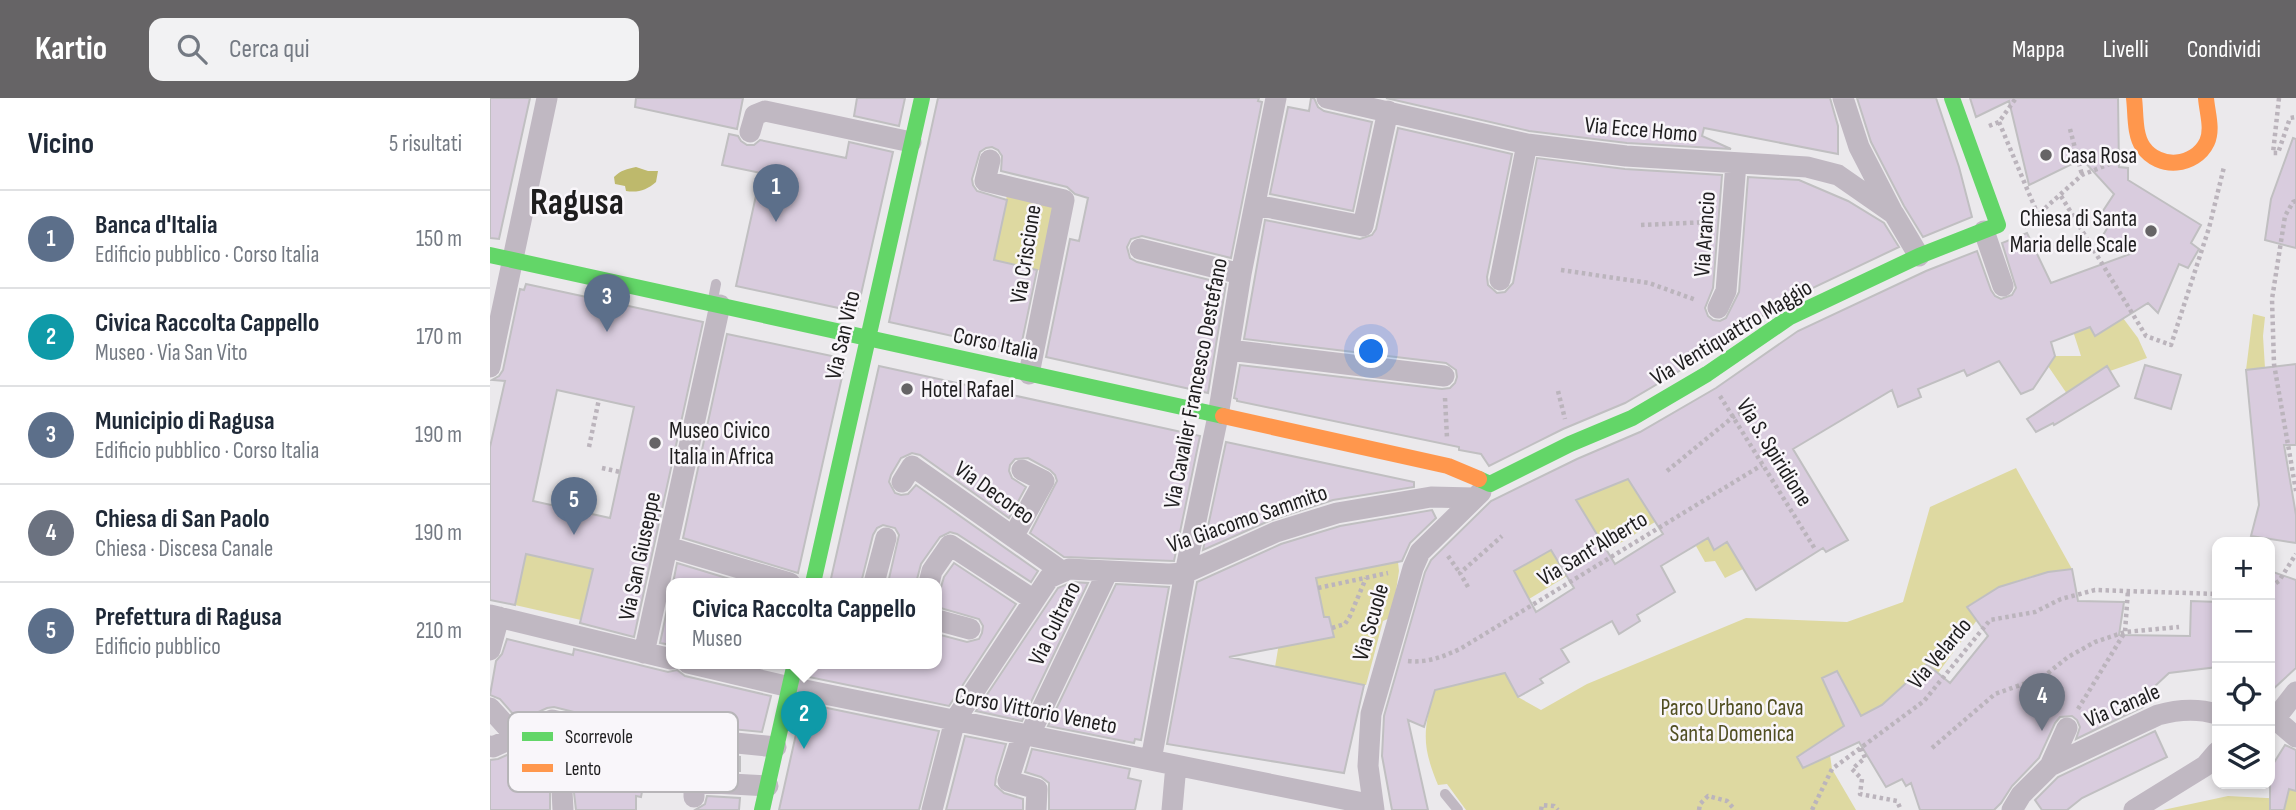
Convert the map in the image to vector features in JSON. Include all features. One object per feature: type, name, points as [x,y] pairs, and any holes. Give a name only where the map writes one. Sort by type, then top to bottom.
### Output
[{"type":"street","points":[[490,367],[547,98]]},
{"type":"street","name":"Via San Vito","points":[[814,578],[922,98]]},
{"type":"street","name":"Via Cavalier Francesco Destefano","points":[[1151,760],[1276,98]]},
{"type":"street","name":"Via Ecce Homo","points":[[1327,98],[1527,144],[1626,156],[1807,167],[1838,174],[1894,214],[1919,256]]},
{"type":"street","points":[[1843,98],[1859,147],[1894,214]]},
{"type":"street","points":[[1952,98],[1966,136],[1991,228],[2003,286]]},
{"type":"street","points":[[2134,98],[2138,131],[2144,149],[2157,160],[2174,164],[2194,158],[2207,142],[2210,133],[2206,98]]},
{"type":"street","points":[[750,132],[755,115],[765,111],[911,142]]},
{"type":"street","points":[[1256,205],[1363,226],[1388,111]]},
{"type":"street","points":[[1500,280],[1527,144]]},
{"type":"street","name":"Via Criscione","points":[[989,160],[985,181],[1064,200],[1029,374]]},
{"type":"street","name":"Via Arancio","points":[[1718,308],[1726,291],[1736,163]]},
{"type":"street","name":"Via Ventiquattro Maggio","points":[[1490,484],[1570,444],[1632,418],[1707,374],[1790,317],[1919,256],[1991,228]]},
{"type":"street","points":[[1140,249],[1241,274]]},
{"type":"street","name":"Corso Italia","points":[[490,255],[1448,466],[1490,484]]},
{"type":"street","name":"Via San Giuseppe","points":[[644,653],[716,304]]},
{"type":"street","points":[[1229,350],[1444,376]]},
{"type":"street","name":"Via Decoreo","points":[[902,482],[912,466],[1063,572]]},
{"type":"street","points":[[1013,537],[1044,481],[1022,470]]},
{"type":"street","name":"Via Scuole","points":[[1373,808],[1368,766],[1371,714],[1413,568],[1420,552],[1490,484]]},
{"type":"street","name":"Via Giacomo Sammito","points":[[1063,572],[1069,569],[1185,573],[1276,532],[1337,513],[1431,497],[1474,498]]},
{"type":"street","points":[[875,578],[886,538]]},
{"type":"street","points":[[930,578],[950,545],[1034,600]]},
{"type":"street","points":[[668,547],[719,573],[754,578]]},
{"type":"street","name":"Via Cultraro","points":[[1036,810],[1037,789],[1009,781],[1026,735],[1108,571]]},
{"type":"street","points":[[932,810],[955,720],[1049,578],[1063,572]]},
{"type":"street","points":[[490,650],[494,616],[666,658]]},
{"type":"street","points":[[942,621],[970,629]]},
{"type":"street","name":"Corso Vittorio Veneto","points":[[721,669],[790,687],[1177,765],[1373,808]]},
{"type":"street","points":[[762,810],[794,669]]},
{"type":"street","points":[[2296,692],[2280,720],[2296,737]]},
{"type":"street","points":[[490,708],[508,728]]},
{"type":"street","name":"Via Canale","points":[[2050,766],[2158,715],[2177,710],[2202,709],[2212,712]]},
{"type":"street","points":[[2012,810],[2021,796],[2050,766],[2067,728]]},
{"type":"street","points":[[490,747],[508,740]]},
{"type":"street","points":[[738,743],[776,747]]},
{"type":"street","points":[[2134,810],[2205,766],[2212,758]]},
{"type":"street","points":[[1172,810],[1177,765]]},
{"type":"street","points":[[738,784],[768,786]]},
{"type":"street","points":[[694,792],[694,797]]},
{"type":"lane","points":[[716,284],[716,304]]},
{"type":"lane","points":[[1446,794],[1458,810]]},
{"type":"path","points":[[1966,136],[1999,122],[2016,98]]},
{"type":"path","points":[[2280,98],[2273,153],[2278,153],[2290,118],[2296,117]]},
{"type":"path","points":[[1999,122],[2038,215]]},
{"type":"path","points":[[2070,129],[2082,176]]},
{"type":"path","points":[[2061,196],[2146,336],[2171,345],[2209,228],[2227,155]]},
{"type":"path","points":[[1991,228],[2010,233],[2025,226],[2082,176],[2126,157]]},
{"type":"path","points":[[2296,201],[2285,216],[2272,299],[2274,365],[2296,491]]},
{"type":"path","points":[[1641,225],[1731,220]]},
{"type":"path","points":[[1561,270],[1649,283],[1718,308]]},
{"type":"path","name":"Via S. Spiridione","points":[[1707,374],[1815,549]]},
{"type":"path","points":[[1444,376],[1448,466]]},
{"type":"path","points":[[589,447],[599,399]]},
{"type":"path","points":[[1667,471],[1733,417],[1748,410]]},
{"type":"path","name":"Via Sant'Alberto","points":[[1438,659],[1460,649],[1762,465]]},
{"type":"path","points":[[602,468],[620,472]]},
{"type":"path","points":[[1468,587],[1460,573],[1502,536]]},
{"type":"path","points":[[2275,584],[2296,554]]},
{"type":"path","points":[[1318,588],[1399,570]]},
{"type":"path","points":[[1332,628],[1345,624],[1350,617],[1366,578]]},
{"type":"path","name":"Via Velardo","points":[[1812,810],[1832,769],[1924,701],[1990,620],[2035,612],[2061,599],[2095,590],[2212,593]]},
{"type":"path","points":[[2067,728],[2125,632],[2128,590]]},
{"type":"path","points":[[1932,748],[1995,694],[2043,677],[2068,656],[2095,642],[2125,632],[2179,627]]},
{"type":"path","points":[[1861,748],[1866,758],[1852,769],[1862,779],[1860,794],[1898,801],[1901,810]]},
{"type":"path","points":[[1699,810],[1700,804],[1708,796],[1727,801],[1735,810]]},
{"type":"path","points":[[1541,810],[1542,804],[1554,806],[1558,810]]},
{"type":"green space","points":[[1007,195],[1059,208],[1046,272],[994,260]]},
{"type":"green space","points":[[2253,314],[2265,317],[2265,368],[2246,370]]},
{"type":"green space","points":[[2123,318],[2138,338],[2147,358],[2110,371],[2106,366],[2090,377],[2078,410],[2048,366],[2055,356],[2081,356],[2072,328],[2086,322],[2095,336]]},
{"type":"green space","name":"Parco Urbano Cava Santa Domenica","points":[[2016,468],[2072,569],[2017,581],[1991,592],[1967,607],[1977,620],[1938,673],[1927,664],[1882,705],[1861,716],[1846,688],[1844,726],[1822,741],[1830,755],[1832,769],[1856,810],[1466,810],[1447,784],[1438,785],[1426,746],[1427,724],[1436,685],[1470,682],[1502,668],[1518,697],[1541,710],[1587,684],[1746,618],[1847,622],[1903,602],[1930,507]]},
{"type":"green space","points":[[1628,479],[1655,522],[1607,551],[1576,500]]},
{"type":"green space","points":[[1708,538],[1715,550],[1730,541],[1743,569],[1725,578],[1715,561],[1705,562],[1696,546]]},
{"type":"green space","points":[[1548,545],[1567,576],[1529,599],[1514,571],[1529,563]]},
{"type":"green space","points":[[516,552],[601,570],[588,590],[581,620],[515,605],[521,575]]},
{"type":"green space","points":[[1398,562],[1392,617],[1383,621],[1366,685],[1275,667],[1279,643],[1287,646],[1334,637],[1329,617],[1324,617],[1316,578]]},
{"type":"green space","points":[[2289,789],[2296,791],[2296,810],[2163,810],[2228,796],[2286,799]]},
{"type":"shaded area","points":[[636,167],[658,171],[656,182],[646,189],[634,192],[626,191],[625,186],[615,184],[614,177],[624,170]]},
{"type":"building","points":[[490,98],[530,98],[499,239],[490,238]]},
{"type":"building","points":[[636,98],[743,98],[737,129],[635,107]]},
{"type":"building","points":[[857,98],[905,98],[899,126],[854,116]]},
{"type":"building","points":[[938,98],[1259,98],[1258,101],[1262,102],[1231,258],[1142,236],[1131,239],[1127,247],[1130,258],[1137,262],[1226,284],[1208,393],[1046,357],[1070,239],[1079,241],[1088,198],[1075,194],[1067,187],[1001,171],[1002,156],[992,147],[980,152],[972,179],[977,191],[1007,200],[994,260],[1037,270],[1020,351],[889,322]]},
{"type":"building","points":[[1311,98],[1314,98],[1318,107],[1324,111],[1372,122],[1353,211],[1270,194],[1288,107],[1309,111]]},
{"type":"building","points":[[1386,98],[1830,98],[1838,126],[1838,154],[1704,128],[1702,136],[1731,149],[1627,143],[1529,131]]},
{"type":"building","points":[[1857,98],[1936,98],[1972,217],[1923,237],[1871,142]]},
{"type":"building","points":[[1970,98],[2118,98],[2119,167],[2128,168],[2128,180],[2201,225],[2191,243],[2199,249],[2188,268],[2179,264],[2158,313],[2148,303],[2095,336],[2090,327],[2051,342],[2055,356],[2033,389],[2021,394],[1999,361],[1967,376],[1964,370],[1918,389],[1921,397],[1898,407],[1892,390],[1793,449],[1848,540],[1826,552],[1823,548],[1756,590],[1727,542],[1714,550],[1708,538],[1661,566],[1675,592],[1637,615],[1640,621],[1619,634],[1612,621],[1561,649],[1569,662],[1540,679],[1543,683],[1518,697],[1505,673],[1435,690],[1424,727],[1408,720],[1428,810],[1392,810],[1382,756],[1384,716],[1425,572],[1431,560],[1491,501],[1640,432],[1716,388],[1798,331],[1926,271],[1977,251],[1991,290],[2001,299],[2012,295],[2016,288],[2002,243],[2027,233],[2051,283],[2130,254],[2102,237],[2112,220],[2101,214],[2114,194],[2082,159],[2029,185],[2009,101],[1976,117]],"holes":[[[1628,479],[1663,534],[1615,564],[1576,500]],[[1551,550],[1574,588],[1536,612],[1514,571]]]},
{"type":"building","points":[[1398,128],[1512,154],[1487,277],[1488,285],[1497,293],[1505,292],[1513,283],[1537,158],[1625,169],[1722,175],[1713,288],[1705,308],[1713,320],[1726,318],[1739,292],[1748,177],[1799,180],[1848,201],[1884,223],[1899,247],[1783,302],[1698,360],[1625,403],[1563,429],[1489,466],[1481,454],[1459,450],[1459,447],[1237,401],[1234,398],[1240,365],[1442,389],[1450,388],[1455,383],[1456,370],[1446,363],[1244,339],[1265,220],[1360,239],[1372,235],[1376,229]]},
{"type":"building","points":[[729,134],[738,136],[747,145],[754,145],[760,140],[846,158],[849,142],[893,152],[857,312],[736,286],[761,173],[722,165]]},
{"type":"building","points":[[2293,138],[2296,139],[2296,248],[2265,240],[2271,199]]},
{"type":"building","points":[[526,284],[703,322],[634,637],[580,623],[593,569],[526,554],[515,605],[490,600],[490,447],[505,381],[492,380],[503,370],[520,289],[524,290]],"holes":[[[557,390],[634,407],[610,518],[533,501]]]},
{"type":"building","points":[[727,334],[846,359],[798,573],[683,538]]},
{"type":"building","points":[[2296,364],[2296,445],[2284,445],[2296,515],[2296,543],[2275,540],[2275,537],[2251,536],[2259,505],[2246,370]]},
{"type":"building","points":[[2145,365],[2181,375],[2171,409],[2135,398]]},
{"type":"building","points":[[879,366],[1200,436],[1174,561],[1064,557],[1030,533],[1057,481],[1050,470],[1028,458],[1015,459],[1010,465],[1012,478],[1026,487],[1009,518],[920,455],[912,453],[901,458],[891,475],[889,482],[895,493],[908,494],[916,485],[1038,571],[1031,582],[950,532],[940,537],[921,564],[917,578],[889,578],[899,535],[895,528],[883,525],[877,528],[873,535],[862,578],[831,578]]},
{"type":"building","points":[[2107,366],[2119,386],[2054,425],[2053,423],[2036,432],[2027,419]]},
{"type":"building","points":[[1226,442],[1414,482],[1414,487],[1333,500],[1271,520],[1203,550]]},
{"type":"building","points":[[1432,510],[1436,518],[1410,543],[1402,561],[1316,578],[1324,617],[1329,617],[1334,637],[1229,657],[1364,685],[1344,773],[1167,744],[1197,582],[1281,544],[1340,526]]},
{"type":"building","points":[[677,563],[726,578],[674,578]]},
{"type":"building","points":[[954,563],[1016,604],[949,706],[809,677],[810,669],[942,669],[942,635],[967,642],[979,639],[983,626],[979,619],[942,608],[944,577]]},
{"type":"building","points":[[2072,569],[2078,601],[2124,602],[2119,635],[2190,636],[2191,601],[2212,602],[2212,668],[2169,673],[2140,700],[2143,707],[2076,739],[2080,727],[2077,720],[2072,716],[2060,717],[2039,758],[1994,810],[1920,810],[1911,783],[1906,786],[1902,779],[1886,787],[1859,742],[1803,768],[1797,757],[1844,726],[1822,678],[1837,671],[1861,716],[1882,705],[1927,664],[1950,683],[1988,636],[1967,607],[1999,587],[2048,572]]},
{"type":"building","points":[[2275,573],[2296,580],[2296,668],[2275,687]]},
{"type":"building","points":[[1072,582],[1088,583],[1022,721],[976,711],[1058,588]]},
{"type":"building","points":[[1116,584],[1169,587],[1141,740],[1135,739],[1134,743],[1048,726]]},
{"type":"building","points":[[666,615],[666,644],[660,643]]},
{"type":"building","points":[[507,639],[573,655],[574,649],[668,672],[677,670],[685,676],[771,696],[762,732],[738,730],[738,712],[574,712],[554,707],[538,712],[511,712],[500,699],[490,695],[496,661],[502,654]]},
{"type":"building","points":[[803,703],[939,731],[919,810],[779,810]]},
{"type":"building","points":[[2155,731],[2167,757],[2082,798],[2067,810],[2042,810],[2035,800],[2058,777]]},
{"type":"building","points":[[965,736],[1006,744],[995,785],[1004,793],[1023,799],[1023,810],[946,810]]},
{"type":"building","points":[[2285,745],[2296,750],[2296,791],[2289,789],[2284,810],[2270,810],[2270,789],[2275,789],[2275,761]]},
{"type":"building","points":[[1032,749],[1130,769],[1128,778],[1141,781],[1135,810],[1049,810],[1049,783],[1041,777],[1025,772]]},
{"type":"building","points":[[508,754],[508,792],[550,792],[550,810],[490,810],[490,760]]},
{"type":"building","points":[[574,792],[642,792],[641,797],[636,796],[636,810],[576,810]]},
{"type":"building","points":[[707,796],[740,798],[739,810],[695,810],[705,804]]},
{"type":"traffic: fast","points":[[814,578],[922,98]]},
{"type":"traffic: fast","points":[[1479,479],[1490,484],[1570,444],[1632,418],[1707,374],[1790,317],[1919,256],[1998,225],[1952,98]]},
{"type":"traffic: fast","points":[[490,255],[1223,416]]},
{"type":"traffic: fast","points":[[762,810],[794,669]]},
{"type":"traffic: slow","points":[[2134,98],[2140,142],[2150,154],[2167,162],[2186,161],[2194,157],[2207,142],[2210,126],[2206,98]]},
{"type":"traffic: slow","points":[[1223,416],[1448,466],[1479,479]]},
{"type":"place","name":"Casa Rosa","points":[[2046,155]]},
{"type":"place","name":"Banca d'Italia","points":[[776,222]]},
{"type":"place","name":"Chiesa di Santa Maria delle Scale","points":[[2151,231]]},
{"type":"place","name":"Municipio di Ragusa","points":[[607,332]]},
{"type":"place","name":"Hotel Rafael","points":[[907,389]]},
{"type":"place","name":"Museo Civico Italia in Africa","points":[[655,443]]},
{"type":"place","name":"Prefettura di Ragusa","points":[[574,535]]},
{"type":"place","name":"Chiesa di San Paolo","points":[[2042,731]]},
{"type":"place","name":"Civica Raccolta Cappello","points":[[804,749]]},
{"type":"district","name":"Ragusa","points":[[577,201]]}]
